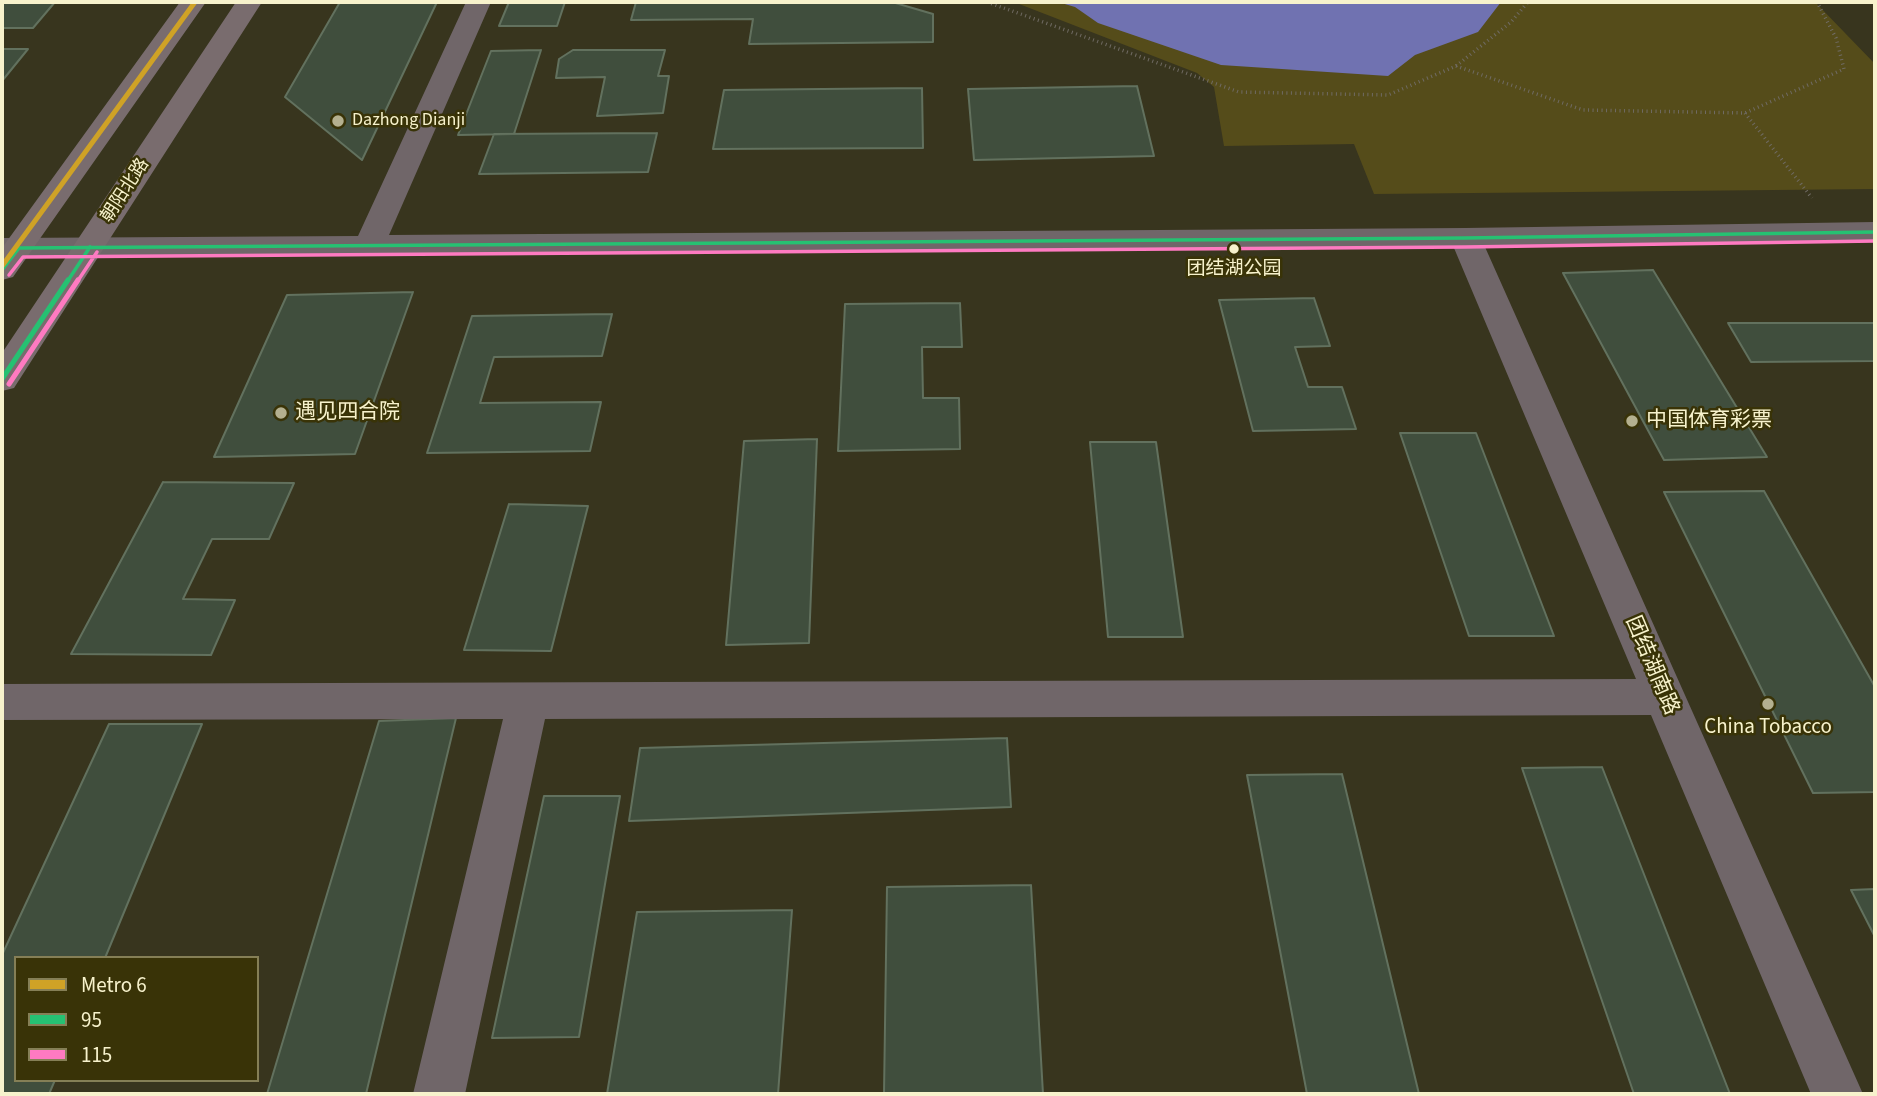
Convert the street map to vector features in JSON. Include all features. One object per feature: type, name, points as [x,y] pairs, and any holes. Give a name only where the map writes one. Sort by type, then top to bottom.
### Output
[{"type":"main road","points":[[7,256],[192,2]]},
{"type":"main road","name":"朝阳北路","points":[[2,379],[248,2]]},
{"type":"street","points":[[369,246],[478,2]]},
{"type":"street","points":[[7,256],[90,247],[1465,238],[1875,232]]},
{"type":"street","name":"团结湖南路","points":[[1465,238],[1837,1094]]},
{"type":"street","points":[[2,702],[1664,697]]},
{"type":"street","points":[[439,1094],[528,701]]},
{"type":"path","points":[[987,2],[1239,92],[1388,95],[1456,66],[1511,22],[1528,2]]},
{"type":"path","points":[[1456,66],[1583,110],[1745,113],[1844,69],[1836,38],[1818,2]]},
{"type":"path","points":[[1745,113],[1838,232]]},
{"type":"shaded area","points":[[1014,2],[1815,2],[1875,64],[1875,189],[1374,194],[1354,144],[1224,146],[1214,87],[1197,73]]},
{"type":"water","points":[[1058,2],[1501,2],[1478,32],[1415,55],[1388,76],[1221,65],[1098,23],[1075,7]]},
{"type":"building","points":[[2,2],[55,2],[33,28],[2,28]]},
{"type":"building","points":[[340,2],[437,2],[362,160],[285,97]]},
{"type":"building","points":[[509,2],[565,2],[557,26],[499,26]]},
{"type":"building","points":[[636,2],[892,2],[933,14],[933,42],[749,44],[753,19],[631,20]]},
{"type":"building","points":[[2,49],[28,49],[2,81]]},
{"type":"building","points":[[541,50],[514,134],[458,135],[491,51]]},
{"type":"building","points":[[573,50],[665,50],[658,76],[669,76],[663,113],[597,116],[605,77],[556,78],[559,59]]},
{"type":"building","points":[[1137,86],[1154,156],[974,160],[968,89]]},
{"type":"building","points":[[922,88],[923,148],[713,149],[724,90]]},
{"type":"building","points":[[657,133],[648,172],[479,174],[494,134]]},
{"type":"building","points":[[1653,270],[1767,457],[1664,460],[1563,273]]},
{"type":"building","points":[[413,292],[355,454],[214,457],[287,295]]},
{"type":"building","points":[[1314,298],[1330,346],[1295,347],[1308,387],[1342,387],[1356,429],[1253,431],[1219,300]]},
{"type":"building","points":[[960,303],[962,347],[922,347],[923,398],[959,398],[960,449],[838,451],[845,304]]},
{"type":"building","points":[[612,314],[602,356],[494,357],[480,403],[601,402],[590,451],[427,453],[472,316]]},
{"type":"building","points":[[1728,323],[1875,323],[1875,361],[1751,362]]},
{"type":"building","points":[[1400,433],[1476,433],[1554,636],[1469,636]]},
{"type":"building","points":[[817,439],[809,643],[726,645],[744,441]]},
{"type":"building","points":[[1090,442],[1156,442],[1183,637],[1108,637]]},
{"type":"building","points":[[163,482],[294,483],[269,539],[212,539],[183,599],[235,600],[211,655],[71,654]]},
{"type":"building","points":[[1764,491],[1875,687],[1875,792],[1813,793],[1664,492]]},
{"type":"building","points":[[509,504],[588,506],[551,651],[464,650]]},
{"type":"building","points":[[456,718],[366,1094],[267,1094],[379,721]]},
{"type":"building","points":[[109,724],[202,724],[106,956],[14,956],[14,1082],[54,1082],[49,1094],[2,1094],[2,955]]},
{"type":"building","points":[[1007,738],[1011,807],[629,821],[640,748]]},
{"type":"building","points":[[1602,767],[1730,1094],[1634,1094],[1522,768]]},
{"type":"building","points":[[1342,774],[1419,1094],[1307,1094],[1247,775]]},
{"type":"building","points":[[544,796],[620,796],[579,1037],[492,1038]]},
{"type":"building","points":[[1031,885],[1043,1094],[884,1094],[887,887]]},
{"type":"building","points":[[1875,889],[1875,937],[1851,890]]},
{"type":"building","points":[[792,910],[778,1094],[607,1094],[637,912]]},
{"type":"metro line","name":"6","points":[[2,266],[195,2]]},
{"type":"transit line","name":"95","points":[[2,270],[19,248],[1465,238],[1875,232]]},
{"type":"transit line","name":"115","points":[[9,275],[23,257],[1465,247],[1875,241]]},
{"type":"transit line","name":"95","points":[[2,379],[90,247]]},
{"type":"transit line","name":"115","points":[[9,384],[97,252]]},
{"type":"place","name":"Dazhong Dianji","points":[[338,121]]},
{"type":"place","name":"团结湖公园","points":[[1234,249]]},
{"type":"place","name":"遇见四合院","points":[[281,413]]},
{"type":"place","name":"中国体育彩票","points":[[1632,421]]},
{"type":"place","name":"China Tobacco","points":[[1768,704]]}]
